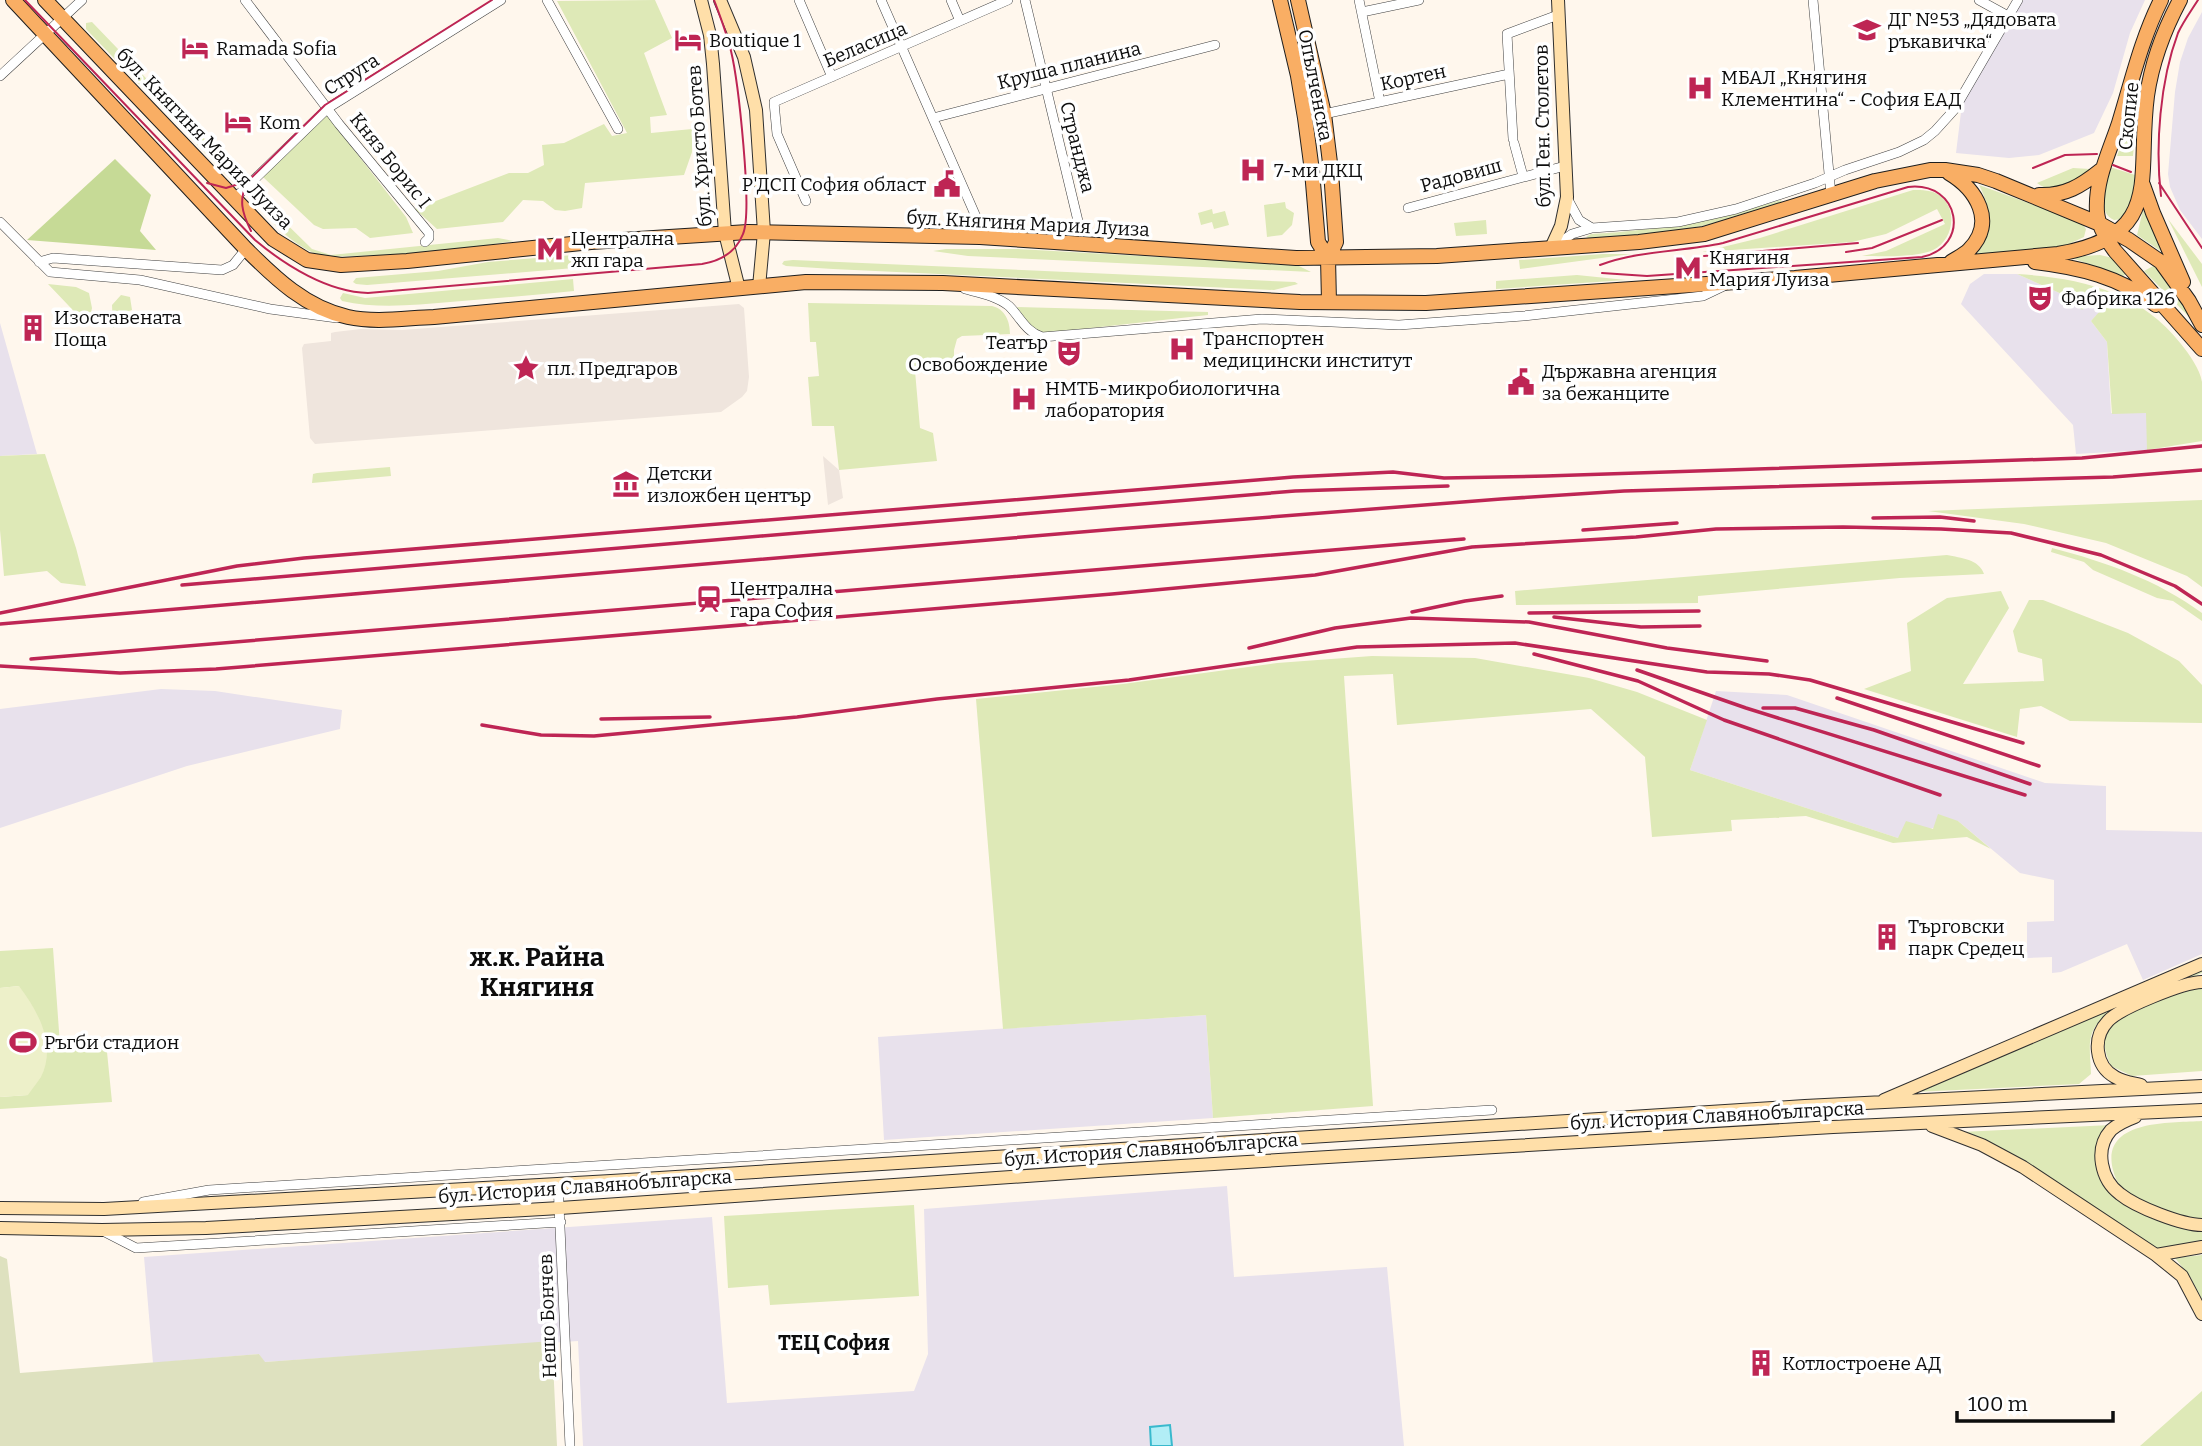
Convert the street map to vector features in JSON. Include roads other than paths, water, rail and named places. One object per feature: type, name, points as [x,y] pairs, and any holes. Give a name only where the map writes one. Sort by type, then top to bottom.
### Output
[{"type":"main road","points":[[13,0],[246,249],[281,281],[312,304],[350,318],[434,317],[806,282],[943,283],[1329,302],[1426,303],[2002,260],[2080,250],[2112,237],[2202,349]]},
{"type":"main road","name":"бул. Княгиня Мария Луиза","points":[[45,0],[273,239],[307,260],[326,264],[407,261],[578,243],[764,232],[980,237],[1328,258],[1437,256],[1639,242],[1704,234],[1875,181],[1930,170],[1945,170],[1978,175],[2028,194],[2099,224],[2112,237],[2145,249],[2161,262],[2201,323]]},
{"type":"main road","name":"бул. Христо Ботев","points":[[701,0],[710,35],[713,64],[725,233],[739,289]]},
{"type":"main road","points":[[720,0],[744,57],[754,96],[764,232],[759,287]]},
{"type":"main road","name":"Опълченска","points":[[1280,0],[1305,118],[1318,242],[1328,258]]},
{"type":"main road","name":"Опълченска","points":[[1298,0],[1324,114],[1331,171],[1336,243],[1328,258],[1329,302]]},
{"type":"main road","name":"бул. Ген. Столетов","points":[[1551,248],[1562,226],[1566,197],[1558,0]]},
{"type":"main road","name":"Скопие","points":[[2099,224],[2096,209],[2101,170],[2119,122],[2145,35],[2161,0]]},
{"type":"main road","name":"Скопие","points":[[2112,237],[2130,220],[2143,185],[2142,153],[2151,77],[2165,30],[2180,0]]},
{"type":"main road","points":[[1945,170],[1970,189],[1981,211],[1982,226],[1969,251],[1950,263]]},
{"type":"main road","points":[[2028,194],[2054,196],[2067,193],[2101,170]]},
{"type":"main road","points":[[2143,185],[2201,323]]},
{"type":"main road","points":[[2002,260],[2055,265],[2111,278],[2144,295],[2188,331]]},
{"type":"main road","points":[[1876,1103],[2202,964]]},
{"type":"main road","points":[[2155,1089],[2118,1079],[2108,1072],[2099,1055],[2099,1037],[2108,1020],[2119,1012],[2180,986],[2202,980]]},
{"type":"main road","name":"бул. История Славянобългарска","points":[[0,1208],[104,1209],[558,1184],[1876,1103],[2202,1086]]},
{"type":"main road","name":"бул. История Славянобългарска","points":[[0,1228],[206,1228],[560,1208],[1098,1171],[1925,1123],[2202,1110]]},
{"type":"main road","points":[[2148,1113],[2122,1122],[2109,1132],[2102,1148],[2106,1179],[2118,1193],[2134,1203],[2202,1226]]},
{"type":"main road","points":[[1925,1123],[1982,1145],[2023,1167],[2156,1255],[2182,1276],[2202,1314]]},
{"type":"main road","points":[[2156,1255],[2202,1247]]},
{"type":"street","points":[[0,76],[82,0]]},
{"type":"street","name":"Княз Борис I","points":[[244,0],[429,233],[425,242]]},
{"type":"street","name":"Струга","points":[[235,198],[328,108],[501,0]]},
{"type":"street","points":[[547,0],[618,129]]},
{"type":"street","points":[[799,0],[832,77]]},
{"type":"street","points":[[881,0],[977,219]]},
{"type":"street","points":[[951,0],[960,21]]},
{"type":"street","name":"Беласица","points":[[806,201],[778,134],[775,102],[1008,0]]},
{"type":"street","name":"Странджа","points":[[1025,0],[1079,221]]},
{"type":"street","points":[[1359,0],[1380,102]]},
{"type":"street","points":[[1362,12],[1419,0]]},
{"type":"street","points":[[1784,194],[1832,195],[1813,0]]},
{"type":"street","points":[[1979,0],[2008,16]]},
{"type":"street","points":[[1551,248],[1572,234],[1592,228],[1678,222],[1736,209],[1899,152],[1924,140],[1954,110],[2018,0]]},
{"type":"street","points":[[1523,176],[1514,141],[1507,34],[1559,15]]},
{"type":"street","name":"Круша планина","points":[[933,118],[1215,46]]},
{"type":"street","name":"Кортен","points":[[1324,114],[1509,74]]},
{"type":"street","name":"Радовиш","points":[[1408,208],[1565,166]]},
{"type":"street","points":[[1566,197],[1579,220],[1592,228]]},
{"type":"street","points":[[0,222],[50,272],[140,280],[270,309],[350,318]]},
{"type":"street","points":[[39,262],[53,258],[222,270],[233,265],[246,249]]},
{"type":"street","points":[[943,283],[992,296],[1012,310],[1032,334],[1042,337],[1262,319],[1399,325],[1523,316],[1703,296],[1733,282]]},
{"type":"street","name":"бул. История Славянобългарска","points":[[104,1209],[209,1190],[1493,1110]]},
{"type":"street","name":"Нешо Бончев","points":[[558,1184],[570,1446]]},
{"type":"street","name":"бул. История Славянобългарска","points":[[102,1230],[136,1248],[561,1222]]},
{"type":"water","points":[[1170,1425],[1172,1446],[1151,1446],[1150,1427]]},
{"type":"tram line","points":[[25,0],[255,240],[308,276],[338,288],[368,293],[702,264],[715,261],[732,251],[743,234],[746,221],[741,116],[728,38],[714,0]]},
{"type":"tram line","points":[[207,183],[226,188],[248,181],[325,105],[492,0]]},
{"type":"tram line","points":[[2161,196],[2159,135],[2163,92],[2178,33],[2198,0]]},
{"type":"tram line","points":[[2033,168],[2065,155],[2097,154]]},
{"type":"tram line","points":[[2113,165],[2131,172]]},
{"type":"tram line","points":[[248,181],[242,206],[251,231]]},
{"type":"tram line","points":[[2159,183],[2202,248]]},
{"type":"tram line","points":[[1600,265],[1630,256],[1723,243],[1908,187],[1926,188],[1939,194],[1949,204],[1953,216],[1953,229],[1948,241],[1938,251],[1922,257],[1647,276],[1602,273]]},
{"type":"tram line","points":[[1846,252],[1872,248],[1942,220]]},
{"type":"tram line","points":[[1704,256],[1858,243]]},
{"type":"railway","points":[[0,613],[237,566],[304,558],[1293,477],[1393,472],[1444,478],[1546,476],[2082,458],[2202,446]]},
{"type":"railway","points":[[0,624],[1501,499],[1624,491],[2113,477],[2202,470]]},
{"type":"railway","points":[[182,585],[1295,491],[1448,486]]},
{"type":"railway","points":[[1873,518],[1940,517],[1974,521]]},
{"type":"railway","points":[[1583,530],[1677,523]]},
{"type":"railway","points":[[0,666],[120,673],[216,669],[1112,594],[1315,575],[1472,547],[1716,529],[1843,527],[2011,533],[2101,555],[2175,586],[2202,604]]},
{"type":"railway","points":[[31,659],[1464,539]]},
{"type":"railway","points":[[1412,612],[1502,596]]},
{"type":"railway","points":[[1529,613],[1699,611]]},
{"type":"railway","points":[[1554,617],[1641,627],[1700,626]]},
{"type":"railway","points":[[1249,648],[1335,628],[1411,618],[1529,622],[1667,648],[1767,661]]},
{"type":"railway","points":[[482,725],[541,735],[594,736],[797,717],[937,699],[1129,680],[1357,647],[1515,643],[1707,672],[1769,674],[1810,680],[2023,743]]},
{"type":"railway","points":[[1534,654],[1638,681],[1724,720],[1940,795]]},
{"type":"railway","points":[[1637,670],[1746,708],[2025,795]]},
{"type":"railway","points":[[1837,698],[2039,766]]},
{"type":"railway","points":[[1763,708],[1795,708],[1874,730],[2030,784]]},
{"type":"railway","points":[[601,719],[710,717]]},
{"type":"place","name":"ДГ №53 „Дядовата ръкавичка“","points":[[1867,30]]},
{"type":"place","name":"Boutique 1","points":[[688,40]]},
{"type":"place","name":"Ramada Sofia","points":[[195,48]]},
{"type":"place","name":"МБАЛ „Княгиня Клементина“ - София ЕАД","points":[[1700,88]]},
{"type":"place","name":"Kom","points":[[238,122]]},
{"type":"place","name":"7-ми ДКЦ","points":[[1253,170]]},
{"type":"place","name":"Р'ДСП София област","points":[[947,184]]},
{"type":"place","name":"Централна жп гара","points":[[550,249]]},
{"type":"place","name":"Княгиня Мария Луиза","points":[[1688,268]]},
{"type":"place","name":"Фабрика 126","points":[[2040,298]]},
{"type":"place","name":"Изоставената Поща","points":[[33,328]]},
{"type":"place","name":"Транспортен медицински институт","points":[[1182,349]]},
{"type":"place","name":"Театър Освобождение","points":[[1069,353]]},
{"type":"place","name":"пл. Предгаров","points":[[526,368]]},
{"type":"place","name":"Държавна агенция за бежанците","points":[[1521,382]]},
{"type":"place","name":"НМТБ-микробиологична лаборатория","points":[[1024,399]]},
{"type":"place","name":"Детски изложбен център","points":[[626,484]]},
{"type":"place","name":"Централна гара София","points":[[709,599]]},
{"type":"place","name":"Търговски парк Средец","points":[[1887,937]]},
{"type":"place","name":"Ръгби стадион","points":[[23,1042]]},
{"type":"place","name":"Котлостроене АД","points":[[1761,1363]]},
{"type":"district","name":"ж.к. Райна Княгиня","points":[[537,972]]},
{"type":"district","name":"ТЕЦ София","points":[[834,1343]]}]
